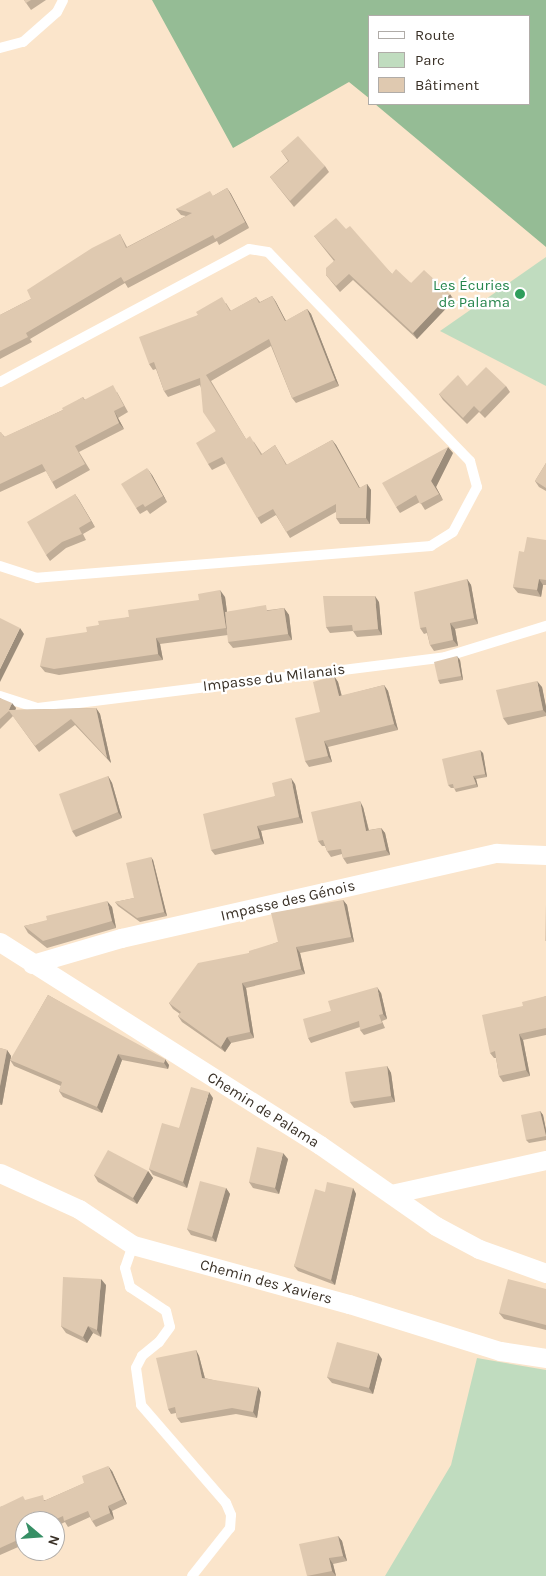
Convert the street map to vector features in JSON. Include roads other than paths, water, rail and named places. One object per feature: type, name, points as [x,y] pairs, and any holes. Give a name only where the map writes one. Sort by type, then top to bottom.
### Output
[{"type":"street","name":"Impasse des Génois","points":[[32,964],[121,938],[496,853],[546,856]]},
{"type":"street","name":"Chemin de Palama","points":[[0,942],[320,1146],[436,1226],[479,1250],[546,1273]]},
{"type":"street","points":[[391,1194],[546,1160]]},
{"type":"street","name":"Chemin des Xaviers","points":[[0,1173],[79,1209],[133,1245],[349,1304],[500,1351],[546,1358]]},
{"type":"lane","points":[[0,48],[23,42],[57,12],[63,0]]},
{"type":"lane","points":[[0,382],[250,249],[268,252],[470,461],[476,487],[453,532],[431,546],[36,578],[0,566]]},
{"type":"lane","name":"Impasse du Milanais","points":[[0,696],[38,708],[445,657],[546,626]]},
{"type":"lane","points":[[133,1245],[124,1268],[130,1287],[166,1311],[170,1327],[160,1342],[142,1356],[136,1368],[141,1405],[226,1503],[231,1515],[230,1528],[192,1576]]},
{"type":"place","name":"Les Écuries de Palama","points":[[520,294]]}]
